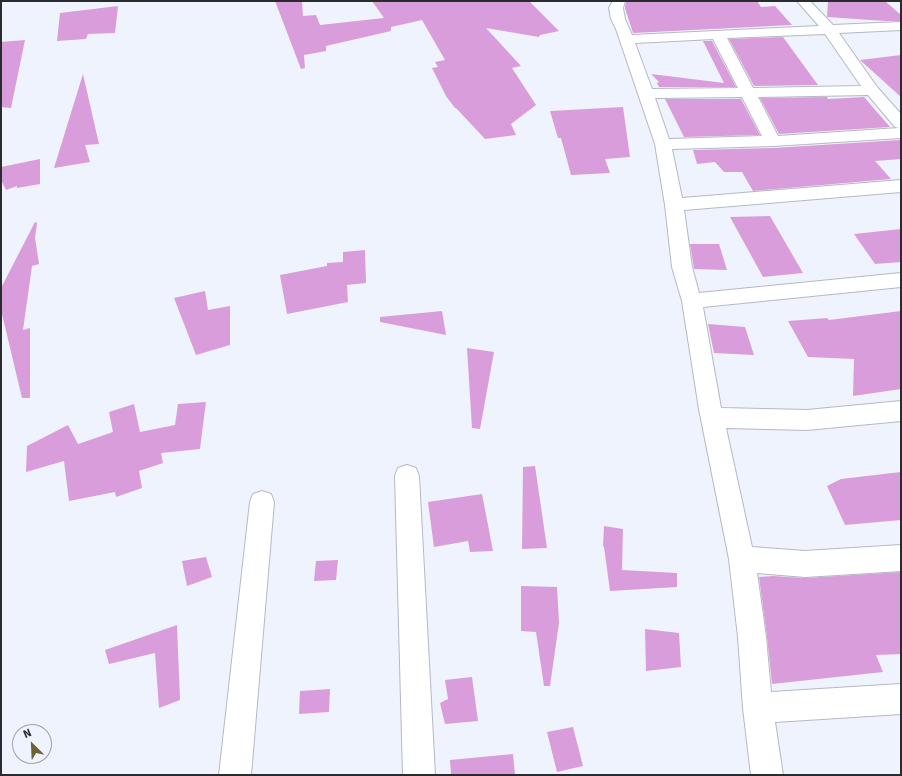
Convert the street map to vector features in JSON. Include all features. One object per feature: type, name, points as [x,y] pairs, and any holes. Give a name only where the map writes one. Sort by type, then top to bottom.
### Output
[{"type":"street","points":[[619,1],[616,8],[618,19],[624,29],[626,39],[663,144],[674,205],[682,267],[692,301],[712,418],[742,559],[752,637],[758,708],[767,775]]},
{"type":"street","points":[[803,1],[829,29],[872,90],[901,124]]},
{"type":"street","points":[[626,39],[901,26]]},
{"type":"street","points":[[718,35],[773,142]]},
{"type":"street","points":[[645,94],[872,90]]},
{"type":"street","points":[[663,144],[773,142],[901,133]]},
{"type":"street","points":[[674,205],[901,186]]},
{"type":"street","points":[[692,301],[901,280]]},
{"type":"street","points":[[712,418],[807,420],[901,410]]},
{"type":"street","points":[[407,476],[419,775]]},
{"type":"street","points":[[235,775],[262,502]]},
{"type":"street","points":[[742,559],[805,564],[901,558]]},
{"type":"street","points":[[758,708],[901,699]]},
{"type":"building","points":[[275,1],[302,1],[303,16],[316,15],[320,25],[384,18],[372,1],[529,1],[559,31],[540,35],[539,37],[486,28],[521,66],[512,68],[536,105],[511,124],[516,135],[485,139],[455,108],[446,96],[432,68],[438,67],[435,62],[445,60],[422,20],[391,27],[391,31],[326,46],[326,51],[304,55],[305,68],[301,69]]},
{"type":"building","points":[[626,1],[757,1],[761,7],[775,6],[792,25],[633,33],[625,8]]},
{"type":"building","points":[[828,1],[885,1],[901,15],[901,21],[827,17]]},
{"type":"building","points":[[118,6],[115,33],[88,34],[86,39],[57,41],[60,13]]},
{"type":"building","points":[[783,37],[818,85],[754,86],[729,39]]},
{"type":"building","points":[[25,40],[11,108],[1,107],[1,42]]},
{"type":"building","points":[[703,41],[712,41],[736,87],[659,87],[657,83],[659,82],[651,74],[724,83]]},
{"type":"building","points":[[901,55],[901,97],[860,60]]},
{"type":"building","points":[[83,74],[99,144],[85,145],[90,162],[54,168]]},
{"type":"building","points":[[827,97],[828,99],[864,97],[890,127],[779,134],[760,98]]},
{"type":"building","points":[[665,99],[741,99],[760,135],[684,137]]},
{"type":"building","points":[[623,107],[630,157],[605,159],[610,173],[571,175],[561,138],[558,138],[550,111]]},
{"type":"building","points":[[900,140],[901,159],[875,161],[891,179],[753,191],[742,172],[724,172],[715,162],[697,164],[693,150],[773,148]]},
{"type":"building","points":[[40,159],[40,184],[17,188],[17,186],[6,190],[1,180],[1,167]]},
{"type":"building","points":[[770,216],[803,273],[763,277],[730,217]]},
{"type":"building","points":[[35,222],[37,223],[35,238],[39,264],[32,266],[23,330],[30,328],[30,398],[22,398],[1,310],[1,288]]},
{"type":"building","points":[[901,229],[901,262],[875,264],[854,234]]},
{"type":"building","points":[[690,244],[719,244],[727,270],[694,269]]},
{"type":"building","points":[[365,250],[366,283],[347,285],[348,302],[287,314],[280,275],[327,266],[327,263],[343,262],[343,252]]},
{"type":"building","points":[[205,291],[208,310],[230,306],[230,345],[196,355],[174,298]]},
{"type":"building","points":[[442,311],[446,335],[380,322],[380,317]]},
{"type":"building","points":[[901,311],[901,389],[853,396],[854,359],[808,357],[788,321],[827,318],[829,320]]},
{"type":"building","points":[[708,324],[745,327],[754,355],[714,353]]},
{"type":"building","points":[[467,348],[494,352],[480,429],[472,428]]},
{"type":"building","points":[[206,402],[200,449],[161,453],[163,463],[139,471],[142,488],[116,497],[115,492],[69,501],[64,461],[26,472],[27,446],[68,425],[78,444],[113,432],[109,412],[134,404],[140,432],[175,425],[178,404]]},
{"type":"building","points":[[535,466],[547,548],[522,549],[523,467]]},
{"type":"building","points":[[901,472],[901,520],[845,525],[827,486],[841,479]]},
{"type":"building","points":[[482,494],[493,551],[470,552],[468,541],[434,547],[428,502]]},
{"type":"building","points":[[604,526],[623,529],[622,570],[677,573],[677,587],[610,591],[603,546]]},
{"type":"building","points":[[206,557],[212,577],[187,586],[182,561]]},
{"type":"building","points":[[338,560],[336,580],[314,581],[316,561]]},
{"type":"building","points":[[901,572],[901,654],[876,655],[883,672],[772,684],[759,577],[773,576],[805,578]]},
{"type":"building","points":[[521,586],[557,587],[559,623],[550,686],[544,686],[536,632],[521,631]]},
{"type":"building","points":[[177,625],[180,700],[159,708],[155,653],[109,664],[105,650]]},
{"type":"building","points":[[645,629],[679,633],[681,667],[646,671]]},
{"type":"building","points":[[472,677],[478,721],[445,724],[440,703],[448,699],[445,680]]},
{"type":"building","points":[[330,689],[329,712],[299,714],[300,691]]},
{"type":"building","points":[[573,727],[583,766],[557,772],[547,732]]},
{"type":"building","points":[[513,754],[515,775],[451,775],[450,760]]}]
